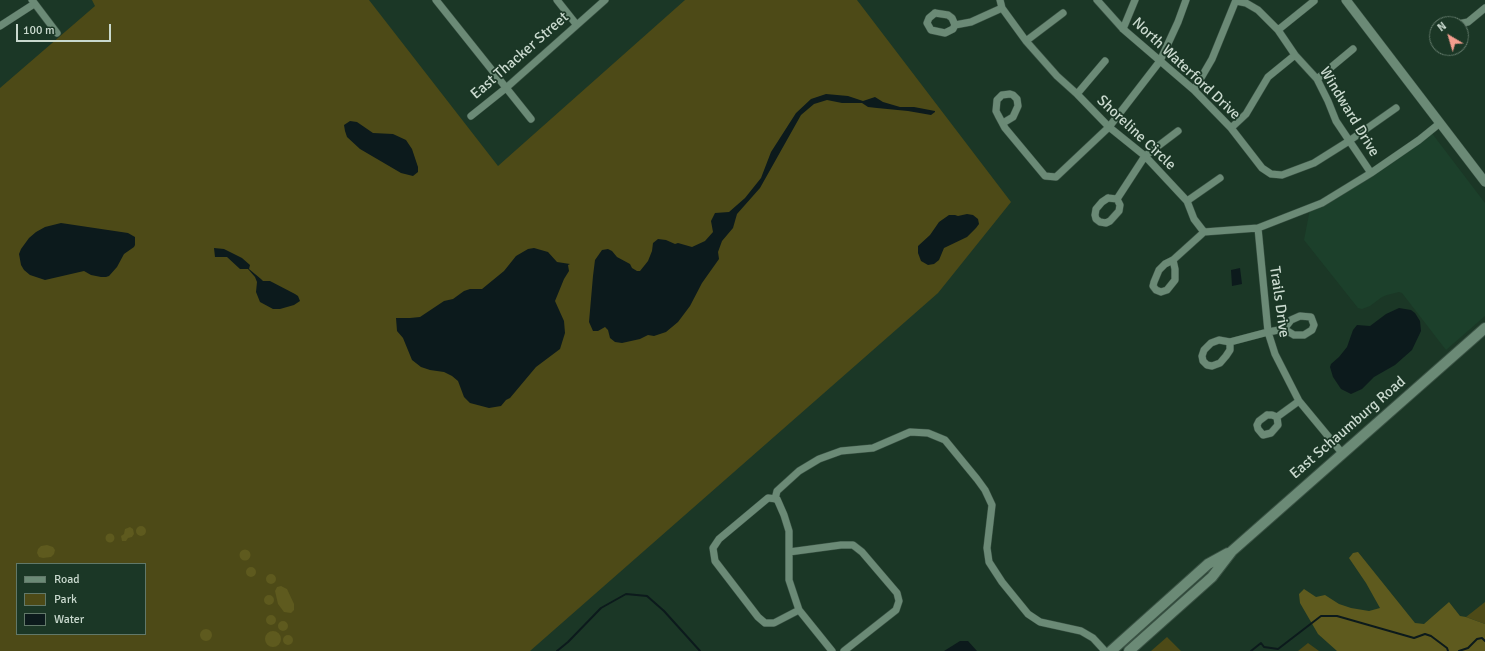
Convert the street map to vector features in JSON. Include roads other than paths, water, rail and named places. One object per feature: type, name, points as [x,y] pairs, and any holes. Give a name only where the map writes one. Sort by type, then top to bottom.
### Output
[{"type":"main road","name":"East Schaumburg Road","points":[[1129,651],[1212,577],[1232,551],[1485,328]]},
{"type":"main road","name":"East Schaumburg Road","points":[[1111,651],[1208,564],[1232,551]]},
{"type":"street","points":[[436,0],[532,119]]},
{"type":"street","points":[[557,0],[576,24]]},
{"type":"street","name":"East Thacker Street","points":[[472,116],[506,88],[604,0]]},
{"type":"street","name":"Shoreline Circle","points":[[1000,0],[1002,8],[1026,41],[1057,76],[1109,127],[1145,156],[1187,201],[1194,218],[1204,232]]},
{"type":"street","name":"North Waterford Drive","points":[[1097,0],[1123,29],[1194,90],[1231,128],[1262,168],[1271,174],[1282,175],[1314,163],[1349,141],[1396,108]]},
{"type":"street","points":[[1123,29],[1135,0]]},
{"type":"street","points":[[1003,123],[1005,128],[1045,176],[1056,177],[1109,127],[1160,61],[1178,22],[1186,0]]},
{"type":"street","points":[[1194,90],[1212,58],[1236,0]]},
{"type":"street","name":"Windward Drive","points":[[1236,0],[1246,3],[1258,10],[1278,30],[1295,55],[1317,79],[1336,121],[1371,173]]},
{"type":"street","points":[[1346,0],[1485,182]]},
{"type":"street","points":[[1278,30],[1314,1]]},
{"type":"street","points":[[0,26],[33,2],[57,33]]},
{"type":"street","points":[[955,25],[971,22],[1002,8]]},
{"type":"street","points":[[1469,21],[1485,8]]},
{"type":"street","points":[[1026,41],[1063,13]]},
{"type":"street","points":[[1317,79],[1353,49]]},
{"type":"street","points":[[1231,128],[1246,114],[1268,77],[1295,55]]},
{"type":"street","points":[[1077,94],[1105,61]]},
{"type":"street","points":[[1173,260],[1204,232],[1258,228],[1322,203],[1371,173],[1419,140],[1440,123]]},
{"type":"street","points":[[1117,199],[1145,156],[1178,131]]},
{"type":"street","points":[[1187,201],[1220,178]]},
{"type":"street","name":"Trails Drive","points":[[1258,228],[1268,332],[1275,354],[1299,401],[1342,453]]},
{"type":"street","points":[[1230,342],[1284,329]]},
{"type":"street","points":[[1277,417],[1299,401]]},
{"type":"street","points":[[832,651],[799,610],[788,580],[789,531],[784,515],[776,499],[777,491],[799,471],[819,459],[841,451],[873,448],[910,432],[928,433],[945,440],[985,490],[992,505],[987,548],[989,562],[1002,582],[1028,614],[1040,622],[1081,631],[1093,638],[1105,651]]},
{"type":"street","points":[[776,499],[768,498],[719,539],[713,548],[715,561],[758,617],[766,622],[774,623],[799,610]]},
{"type":"street","points":[[789,552],[841,545],[853,545],[862,552],[897,594],[899,601],[896,610],[844,651]]},
{"type":"water","points":[[826,94],[848,96],[863,101],[875,97],[883,102],[900,107],[914,107],[935,112],[931,115],[868,107],[862,103],[842,103],[827,100],[814,104],[801,115],[760,188],[737,214],[733,228],[722,241],[718,252],[719,259],[702,283],[690,306],[678,322],[666,332],[654,336],[648,335],[640,339],[622,343],[615,342],[610,338],[608,330],[605,327],[598,331],[593,331],[589,322],[593,276],[595,260],[602,250],[608,249],[612,251],[617,257],[630,264],[632,268],[640,271],[648,261],[653,243],[658,239],[692,247],[705,241],[713,232],[711,221],[715,213],[729,212],[745,198],[761,178],[771,152],[796,113],[811,99]]},
{"type":"water","points":[[350,121],[357,122],[373,133],[393,134],[406,140],[412,149],[418,167],[418,172],[413,176],[401,173],[360,149],[347,137],[344,125]]},
{"type":"water","points":[[967,214],[973,215],[978,219],[979,224],[976,228],[967,237],[944,248],[939,260],[934,264],[928,265],[921,261],[918,253],[918,246],[930,235],[939,222],[949,215],[958,216]]},
{"type":"water","points":[[61,223],[128,233],[135,237],[135,245],[124,254],[117,267],[109,276],[106,277],[91,275],[84,271],[45,280],[30,275],[21,265],[19,254],[21,249],[29,238],[36,232],[45,227]]},
{"type":"water","points":[[214,248],[224,249],[242,258],[250,265],[249,269],[263,281],[270,281],[295,294],[298,296],[300,301],[294,305],[280,309],[273,309],[260,302],[256,292],[257,282],[255,277],[248,269],[240,269],[227,257],[215,257]]},
{"type":"water","points":[[534,248],[548,252],[557,262],[570,264],[568,265],[569,271],[555,301],[564,321],[565,333],[560,349],[536,367],[510,398],[501,406],[489,408],[470,403],[464,397],[458,381],[452,376],[444,372],[421,367],[412,360],[403,338],[397,331],[396,318],[420,317],[444,301],[453,299],[464,291],[470,289],[482,289],[504,271],[516,256],[528,249]]},
{"type":"water","points":[[1240,268],[1242,284],[1232,286],[1231,270]]},
{"type":"water","points":[[1399,308],[1411,310],[1420,321],[1421,331],[1412,350],[1395,365],[1374,377],[1362,389],[1351,394],[1341,389],[1333,377],[1330,367],[1347,347],[1353,330],[1357,325],[1370,326],[1386,314]]},
{"type":"water","points":[[960,641],[968,641],[977,651],[944,651]]},
{"type":"waterway","points":[[557,651],[568,642],[601,608],[626,594],[647,596],[664,611],[700,651]]},
{"type":"waterway","points":[[1251,651],[1261,643],[1264,647],[1278,649],[1321,616],[1337,616],[1414,638],[1425,634],[1431,636],[1447,648],[1448,651]]},
{"type":"waterway","points":[[1459,651],[1468,648],[1477,639],[1482,638],[1485,641]]}]
